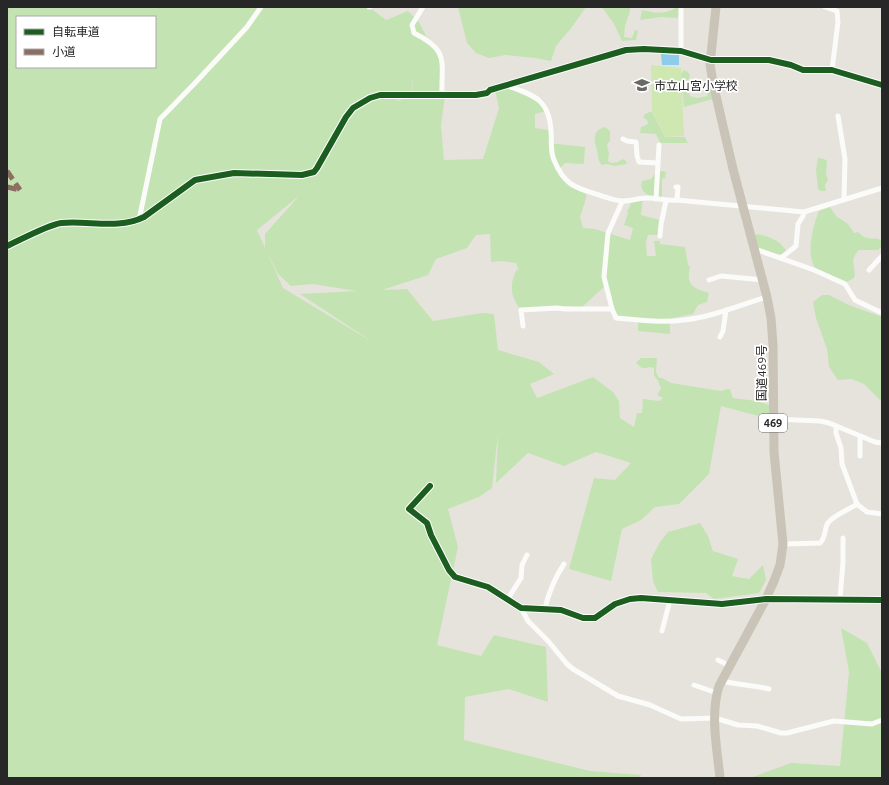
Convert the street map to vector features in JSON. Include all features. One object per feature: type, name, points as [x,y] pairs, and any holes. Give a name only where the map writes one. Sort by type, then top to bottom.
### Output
[{"type":"highway","name":"国道469号","points":[[716,7],[711,60],[713,83],[743,207],[763,280],[771,318],[773,345],[774,452],[783,544],[780,565],[766,599],[722,680],[717,693],[714,718],[720,778]]},
{"type":"street","points":[[139,220],[160,119],[196,84],[247,27],[261,7]]},
{"type":"street","points":[[423,7],[412,25],[414,33],[424,38],[435,47],[440,54],[443,62],[441,76],[442,95]]},
{"type":"street","points":[[681,7],[681,51]]},
{"type":"street","points":[[825,7],[837,11],[838,22],[832,70]]},
{"type":"street","points":[[7,246],[59,224],[75,222],[109,225],[139,220],[195,180],[234,173],[297,176],[314,172],[346,117],[353,108],[370,98],[380,95],[476,95],[487,93],[490,90],[508,86],[626,50],[644,49],[681,51],[711,60],[769,60],[791,65],[803,70],[832,70],[882,85]]},
{"type":"street","points":[[508,86],[537,98],[546,108],[551,132],[551,148],[554,159],[564,178],[572,186],[622,202],[646,198],[666,201],[677,200],[804,212],[882,188]]},
{"type":"street","points":[[838,116],[845,159],[844,200]]},
{"type":"street","points":[[623,138],[627,141],[636,142],[639,162],[658,163]]},
{"type":"street","points":[[656,199],[659,145]]},
{"type":"street","points":[[676,187],[678,187],[677,200]]},
{"type":"street","points":[[660,236],[666,201]]},
{"type":"street","points":[[622,202],[608,233],[604,277],[612,309],[616,318],[662,321],[684,320],[726,310],[767,297]]},
{"type":"street","points":[[781,258],[796,246],[798,224],[804,212]]},
{"type":"street","points":[[755,249],[814,270],[845,284],[855,300],[882,313]]},
{"type":"street","points":[[869,270],[882,256]]},
{"type":"street","points":[[709,280],[721,276],[763,280]]},
{"type":"street","points":[[523,326],[521,310],[557,308],[612,309]]},
{"type":"street","points":[[720,336],[723,331],[726,310]]},
{"type":"street","points":[[773,419],[820,421],[882,443]]},
{"type":"street","points":[[836,426],[836,433],[841,448],[842,464],[857,504],[867,512],[882,514]]},
{"type":"street","points":[[860,436],[860,456]]},
{"type":"street","points":[[430,486],[409,509],[427,523],[431,536],[449,570],[455,578],[488,587],[521,608],[561,610],[583,618],[595,618],[615,604],[630,599],[641,598],[722,604],[766,599],[882,600]]},
{"type":"street","points":[[783,544],[820,543],[823,540],[826,525],[830,519],[857,504]]},
{"type":"street","points":[[840,599],[844,562],[843,538]]},
{"type":"street","points":[[507,600],[521,578],[522,565],[527,555]]},
{"type":"street","points":[[545,608],[549,591],[554,579],[564,564]]},
{"type":"street","points":[[662,631],[670,600]]},
{"type":"street","points":[[521,608],[528,621],[573,669],[618,696],[650,706],[680,719],[714,718],[738,725],[757,726],[781,733],[787,733],[834,721],[872,724],[882,720]]},
{"type":"street","points":[[718,660],[730,666]]},
{"type":"street","points":[[722,680],[733,684],[758,686],[769,689]]},
{"type":"street","points":[[694,685],[717,693]]},
{"type":"green space","points":[[7,7],[369,7],[386,20],[408,11],[419,22],[430,44],[440,57],[442,75],[439,95],[412,94],[413,77],[411,95],[396,101],[414,96],[445,96],[441,125],[444,160],[483,159],[499,108],[495,90],[508,86],[537,98],[546,111],[535,114],[535,128],[549,130],[549,143],[585,147],[584,164],[565,163],[559,169],[563,177],[587,191],[580,217],[583,228],[595,229],[630,240],[633,228],[624,225],[627,212],[632,201],[643,198],[641,215],[660,220],[659,235],[648,235],[646,242],[647,256],[656,256],[654,241],[660,241],[660,244],[685,247],[688,265],[690,266],[690,282],[694,287],[709,293],[707,302],[698,305],[693,314],[673,318],[670,322],[670,334],[638,331],[638,320],[616,318],[609,298],[612,297],[605,286],[581,308],[576,309],[570,306],[521,310],[517,305],[512,290],[514,274],[517,269],[519,271],[516,263],[501,261],[491,262],[490,234],[476,235],[467,248],[436,259],[428,275],[382,290],[407,289],[433,321],[482,313],[494,314],[498,350],[539,362],[554,374],[530,384],[537,398],[593,377],[613,392],[619,401],[620,418],[634,427],[637,413],[642,413],[643,399],[659,401],[663,398],[657,395],[661,389],[654,375],[654,368],[642,368],[636,363],[641,358],[657,358],[656,372],[659,378],[671,383],[721,391],[730,389],[733,398],[756,401],[769,405],[770,419],[721,406],[709,474],[679,504],[655,507],[641,520],[622,529],[611,581],[569,569],[594,478],[615,480],[631,463],[596,452],[564,466],[528,453],[496,483],[498,433],[492,488],[479,497],[448,509],[458,547],[437,645],[481,656],[494,635],[546,647],[548,702],[509,689],[465,697],[464,740],[590,771],[641,775],[640,778],[7,778]],"holes":[[[299,196],[265,234],[265,248],[257,230]],[[267,252],[278,274],[291,286],[313,284],[356,291],[300,294],[374,343],[283,288]]]},
{"type":"green space","points":[[458,7],[586,7],[556,46],[551,61],[505,55],[489,58],[476,53],[467,43]]},
{"type":"green space","points":[[602,7],[630,7],[624,37],[632,38],[635,30],[638,31],[636,40],[622,41],[614,24]]},
{"type":"green space","points":[[679,7],[678,18],[661,17],[640,20],[642,10],[660,13],[673,10]]},
{"type":"green space","points":[[651,65],[681,68],[684,136],[665,137],[652,111]]},
{"type":"green space","points":[[684,70],[690,75],[689,79],[685,81],[686,85],[690,84],[688,91],[690,96],[697,98],[707,96],[708,91],[711,89],[713,99],[684,107],[681,74]]},
{"type":"green space","points":[[652,112],[665,137],[685,137],[688,143],[660,143],[656,134],[640,133],[641,127],[648,124],[647,120],[644,118],[644,115]]},
{"type":"green space","points":[[605,127],[610,131],[610,141],[607,144],[609,154],[608,161],[614,163],[623,159],[627,162],[626,164],[615,166],[607,164],[602,165],[599,161],[595,136],[598,130]]},
{"type":"green space","points":[[818,158],[827,161],[826,174],[828,180],[825,185],[826,191],[821,191],[818,189],[816,170]]},
{"type":"green space","points":[[656,172],[666,172],[665,178],[662,179],[662,195],[660,198],[646,194],[642,189],[642,181],[651,179]]},
{"type":"green space","points":[[830,207],[836,216],[848,224],[854,233],[858,232],[865,237],[879,239],[882,241],[882,246],[878,250],[859,250],[853,260],[855,274],[854,278],[847,282],[816,269],[811,256],[811,240],[819,211]]},
{"type":"green space","points":[[757,234],[774,240],[787,252],[776,254],[768,253],[761,249],[758,247],[754,236]]},
{"type":"green space","points":[[822,295],[829,295],[849,305],[882,317],[882,401],[864,384],[852,379],[838,380],[829,367],[827,349],[816,318],[813,302]]},
{"type":"green space","points":[[700,523],[708,536],[713,551],[738,559],[732,576],[749,579],[763,565],[766,580],[759,593],[714,599],[706,593],[658,592],[653,581],[651,559],[660,542],[668,532]]},
{"type":"green space","points":[[841,628],[867,643],[882,673],[882,778],[750,778],[791,763],[840,766],[849,672]]},
{"type":"water","points":[[661,54],[679,55],[679,65],[662,65]]},
{"type":"marked path","points":[[7,171],[20,190]]},
{"type":"marked path","points":[[7,187],[20,190]]},
{"type":"cycle path","points":[[7,246],[55,224],[71,222],[113,224],[134,221],[144,217],[195,180],[234,173],[302,175],[314,172],[346,117],[353,108],[370,98],[380,95],[476,95],[487,93],[490,90],[626,50],[644,49],[681,51],[711,60],[769,60],[791,65],[803,70],[832,70],[882,85]]},
{"type":"cycle path","points":[[430,486],[409,509],[427,523],[431,535],[449,570],[455,577],[488,587],[521,608],[561,610],[583,618],[595,618],[615,604],[630,599],[641,598],[722,604],[766,599],[882,600]]},
{"type":"place","name":"市立山宮小学校","points":[[642,85]]}]
